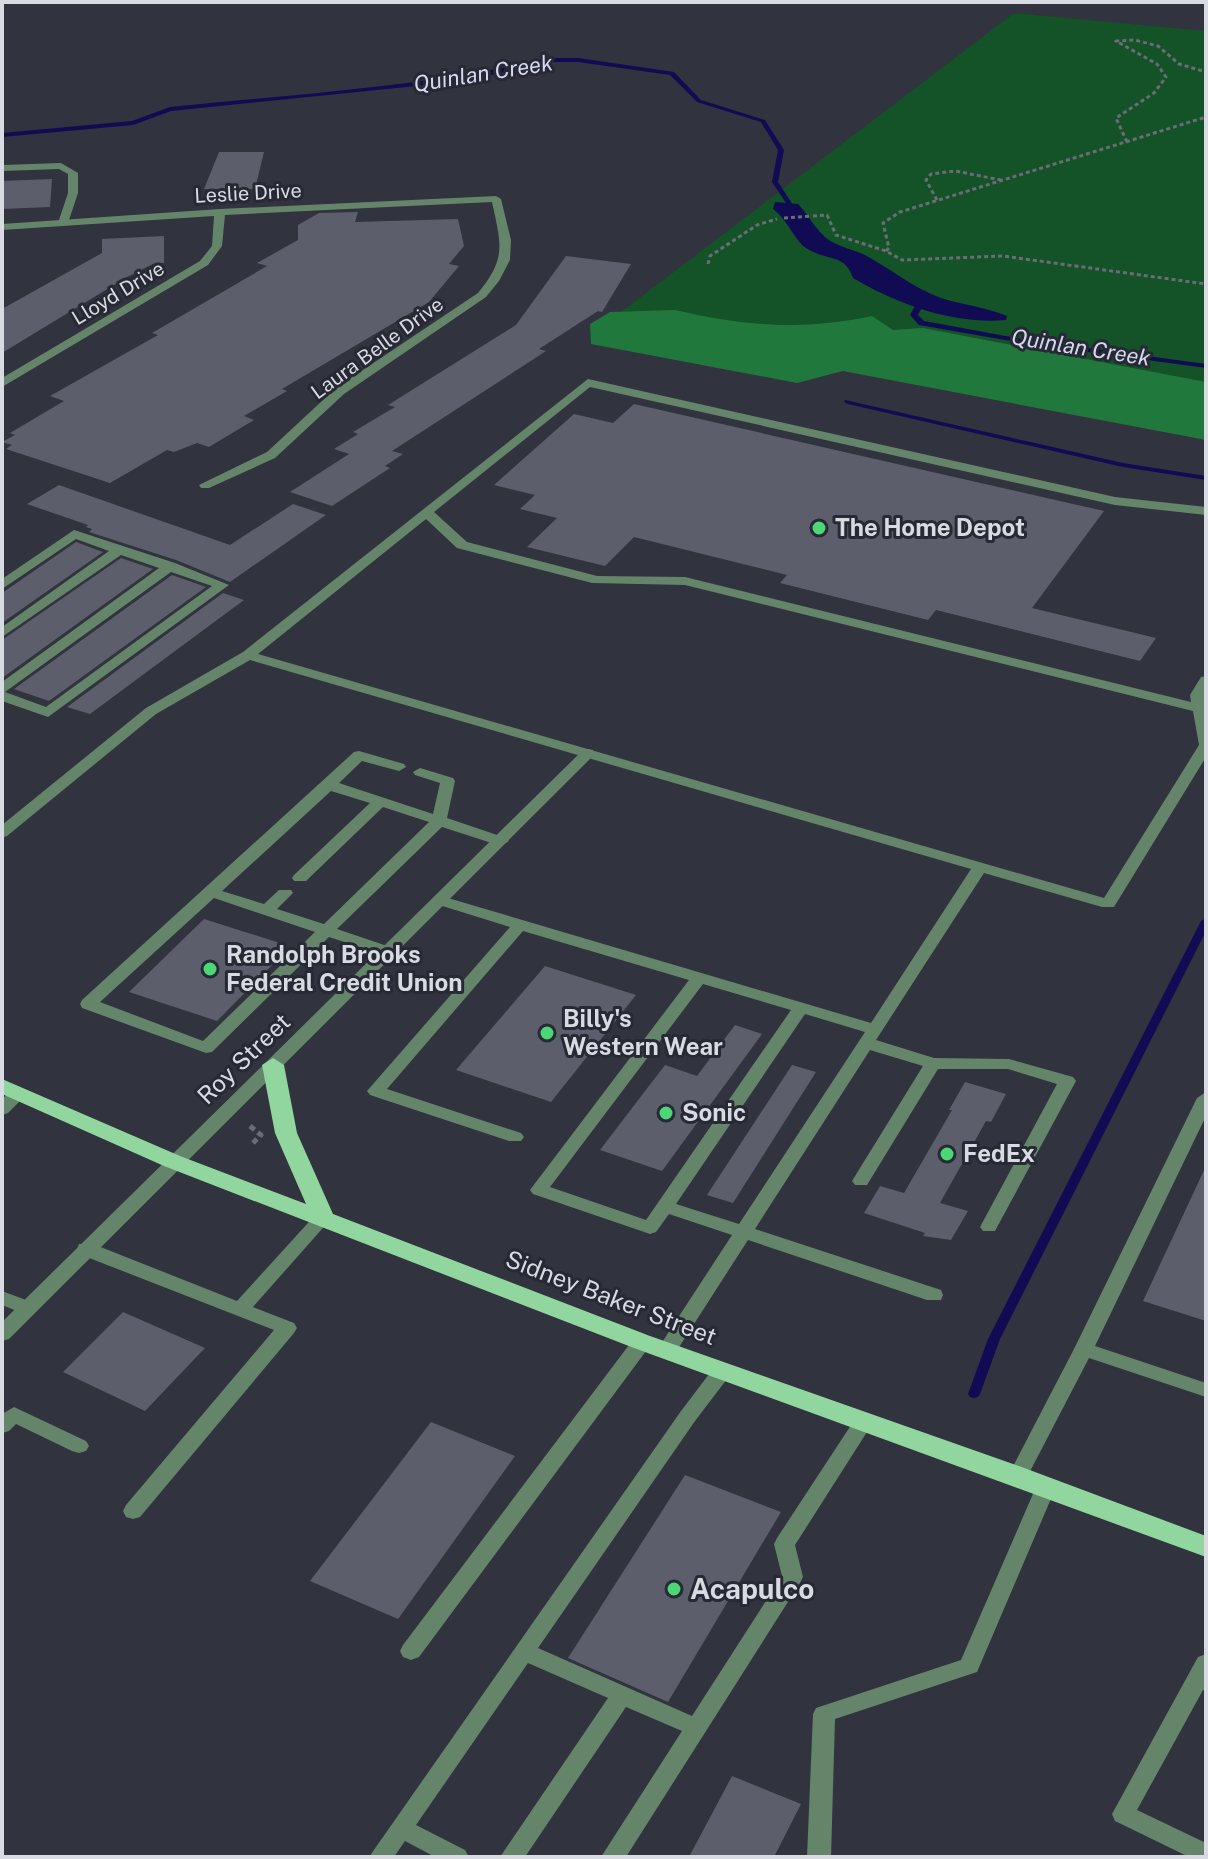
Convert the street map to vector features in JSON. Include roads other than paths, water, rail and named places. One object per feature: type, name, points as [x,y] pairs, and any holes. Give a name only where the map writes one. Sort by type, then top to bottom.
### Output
[{"type":"main road","points":[[273,1065],[286,1133],[323,1217]]},
{"type":"main road","name":"Sidney Baker Street","points":[[10,1089],[172,1161],[642,1342],[1018,1476],[1206,1547]]},
{"type":"street","points":[[2,168],[50,165],[69,168],[73,173],[73,193],[63,223]]},
{"type":"street","name":"Leslie Drive","points":[[2,227],[220,212],[496,199]]},
{"type":"street","name":"Laura Belle Drive","points":[[205,485],[271,455],[340,391],[482,295],[499,276],[508,257],[496,199]]},
{"type":"street","name":"Lloyd Drive","points":[[2,383],[204,263],[217,246],[220,212]]},
{"type":"street","points":[[2,833],[151,711],[248,655],[588,383],[1115,501],[1206,511]]},
{"type":"street","points":[[426,512],[462,545],[597,580],[685,581],[1199,708]]},
{"type":"street","points":[[2,585],[74,534],[222,585],[48,713],[2,696]]},
{"type":"street","points":[[2,633],[120,549]]},
{"type":"street","points":[[2,689],[170,566]]},
{"type":"street","points":[[248,655],[1108,904],[1206,745],[1197,695],[1206,680]]},
{"type":"street","name":"Roy Street","points":[[2,1334],[172,1161],[442,901],[588,753]]},
{"type":"street","points":[[399,767],[359,755],[88,1004],[206,1048],[439,821],[448,781],[420,772]]},
{"type":"street","points":[[329,785],[501,841]]},
{"type":"street","points":[[300,878],[380,802]]},
{"type":"street","points":[[667,1350],[980,867]]},
{"type":"street","points":[[211,892],[390,952]]},
{"type":"street","points":[[266,911],[285,893]]},
{"type":"street","points":[[442,901],[802,1007],[933,1063],[1009,1064],[1067,1081],[989,1227]]},
{"type":"street","points":[[515,1137],[376,1091],[520,925]]},
{"type":"street","points":[[700,976],[539,1190],[650,1228],[802,1007]]},
{"type":"street","points":[[861,1181],[933,1063]]},
{"type":"street","points":[[2,1109],[10,1089]]},
{"type":"street","points":[[1018,1476],[1084,1349],[1206,1098]]},
{"type":"street","points":[[664,1206],[934,1295]]},
{"type":"street","points":[[240,1310],[323,1217]]},
{"type":"street","points":[[86,1249],[287,1328],[133,1511]]},
{"type":"street","points":[[2,1298],[27,1308]]},
{"type":"street","points":[[411,1651],[642,1342]]},
{"type":"street","points":[[1084,1349],[1206,1390]]},
{"type":"street","points":[[381,1857],[723,1370]]},
{"type":"street","points":[[2,1426],[14,1414],[79,1446]]},
{"type":"street","points":[[613,1857],[793,1577],[784,1544],[864,1421]]},
{"type":"street","points":[[819,1857],[824,1714],[969,1666],[1046,1487]]},
{"type":"street","points":[[525,1652],[697,1728]]},
{"type":"street","points":[[1203,1675],[1123,1814],[1206,1854]]},
{"type":"street","points":[[512,1857],[622,1695]]},
{"type":"street","points":[[401,1828],[457,1857]]},
{"type":"waterway","name":"Quinlan Creek","points":[[2,135],[133,123],[170,109],[426,83],[548,60],[578,60],[672,73],[699,101],[763,121],[781,150],[775,182],[794,211]]},
{"type":"waterway","name":"Quinlan Creek","points":[[917,298],[921,301],[914,315],[922,323],[1022,341],[1206,366]]},
{"type":"waterway","points":[[848,402],[1123,465],[1206,478]]},
{"type":"waterway","points":[[974,1394],[994,1339],[1206,921]]},
{"type":"place","name":"The Home Depot","points":[[819,528]]},
{"type":"place","name":"Randolph Brooks Federal Credit Union","points":[[210,969]]},
{"type":"place","name":"Billy's Western Wear","points":[[547,1033]]},
{"type":"place","name":"Sonic","points":[[666,1113]]},
{"type":"place","name":"FedEx","points":[[947,1154]]},
{"type":"place","name":"Acapulco","points":[[674,1589]]}]
